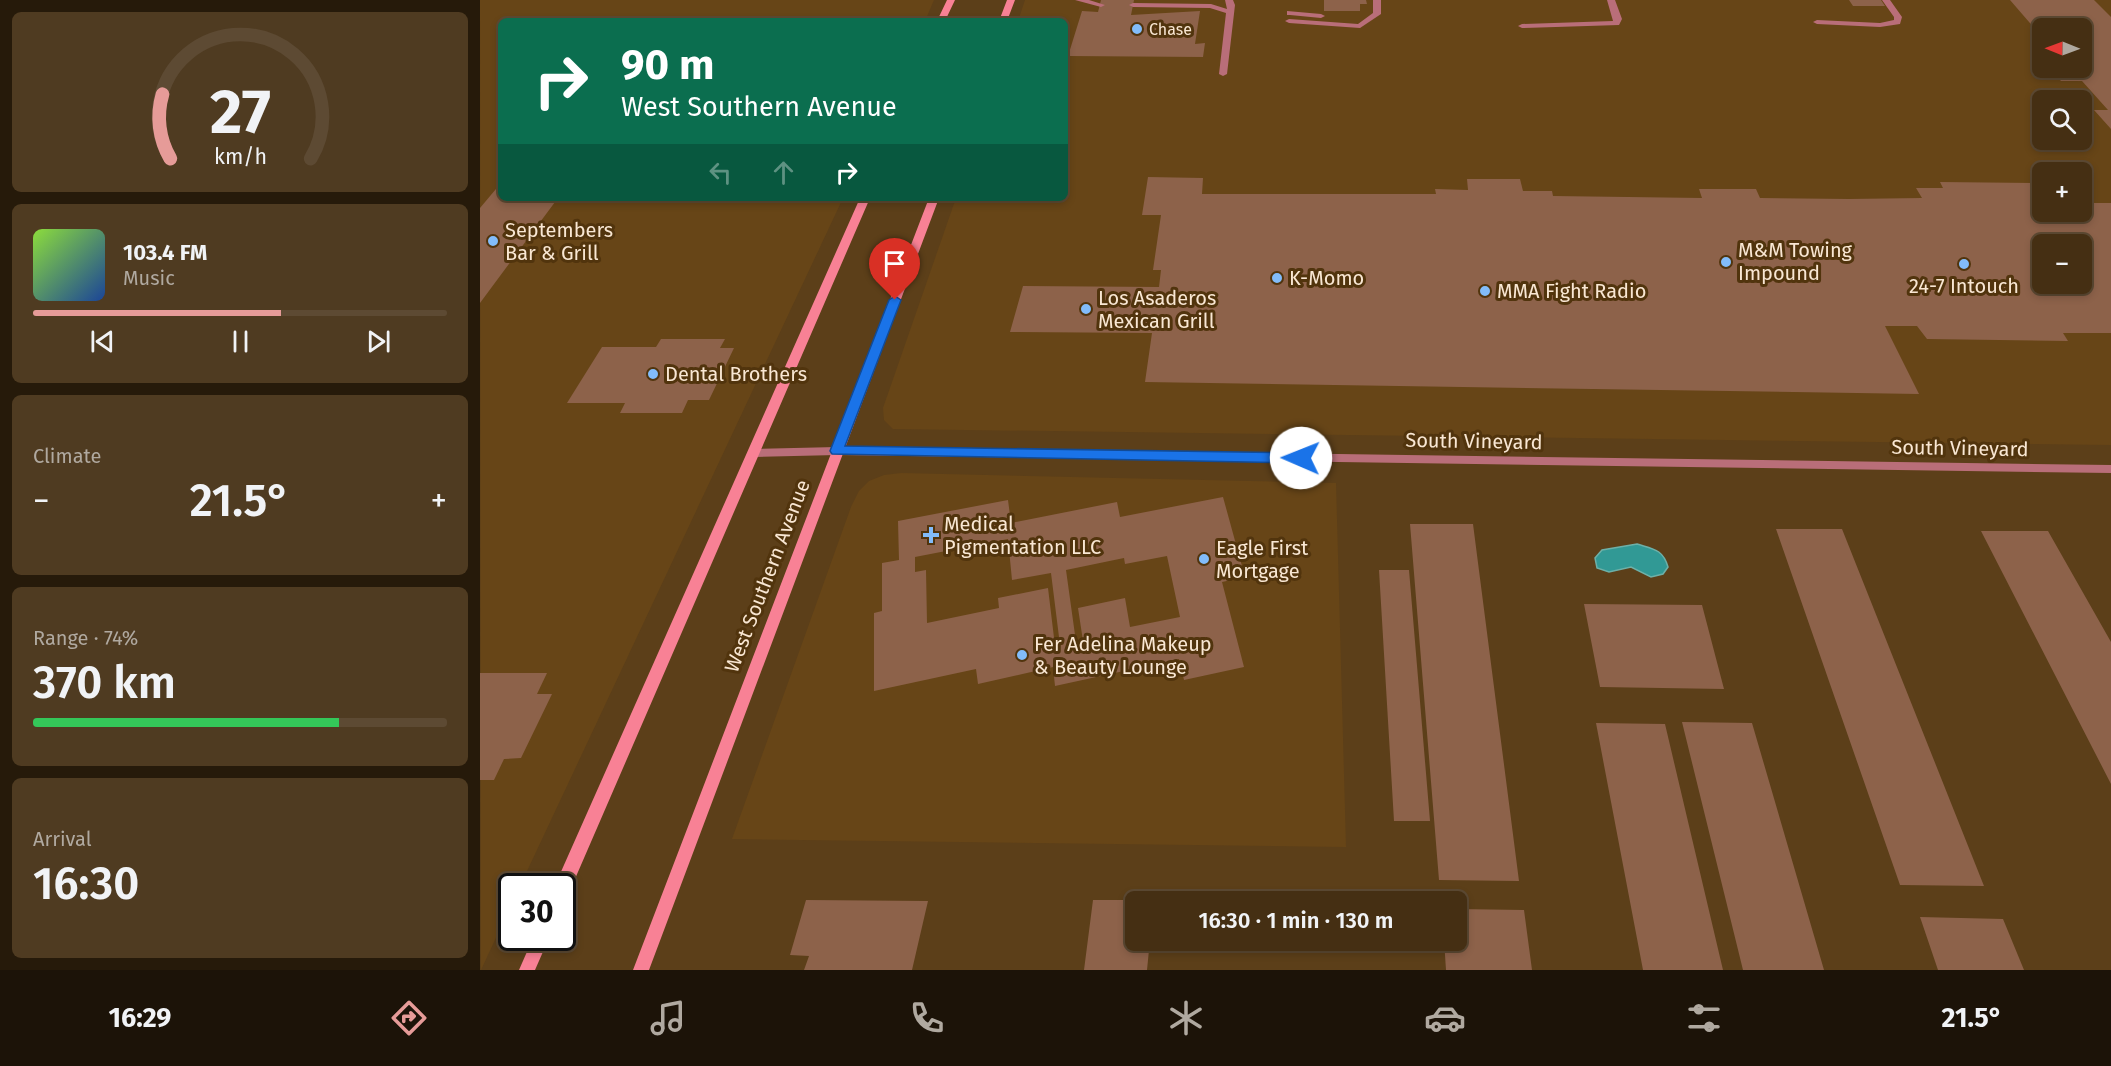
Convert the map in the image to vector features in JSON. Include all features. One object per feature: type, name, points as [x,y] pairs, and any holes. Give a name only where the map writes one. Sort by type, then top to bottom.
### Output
[{"type":"main road","points":[[943,18],[951,0]]},
{"type":"main road","points":[[1004,18],[1011,0]]},
{"type":"main road","points":[[569,873],[864,201]]},
{"type":"main road","name":"West Southern Avenue","points":[[642,970],[933,201]]},
{"type":"main road","points":[[527,970],[535,951]]},
{"type":"street","points":[[1079,0],[1101,5]]},
{"type":"street","points":[[1289,17],[1360,26],[1377,14],[1377,0]]},
{"type":"street","points":[[1522,26],[1616,23],[1618,19],[1611,0]]},
{"type":"street","points":[[1817,22],[1880,25],[1897,22],[1898,17],[1886,0]]},
{"type":"street","points":[[1133,5],[1210,6],[1228,4],[1223,74]]},
{"type":"street","name":"South Vineyard","points":[[755,453],[837,451],[2111,469]]},
{"type":"shaded area","points":[[480,0],[934,0],[926,18],[498,18],[498,201],[842,201],[526,873],[498,873],[498,933],[481,970]]},
{"type":"shaded area","points":[[1025,0],[2111,0],[2111,445],[893,429],[884,420],[883,408],[955,201],[1068,201],[1068,18],[1019,18]]},
{"type":"shaded area","points":[[901,473],[1336,483],[1346,847],[732,839],[851,507],[859,491],[869,481],[884,475]]},
{"type":"water","points":[[1637,544],[1660,553],[1668,567],[1663,574],[1651,577],[1631,567],[1609,572],[1597,568],[1595,558],[1602,550]]},
{"type":"building","name":"Chase","points":[[1101,0],[1134,0],[1131,15],[1200,11],[1195,44],[1205,43],[1203,57],[1068,56],[1082,11],[1098,12]]},
{"type":"building","points":[[1324,0],[1366,0],[1367,4],[1360,4],[1360,11],[1324,11]]},
{"type":"building","points":[[1849,0],[1881,0],[1885,6],[1853,6]]},
{"type":"building","points":[[2010,0],[2094,0],[2111,17],[2111,129],[2094,110],[2108,110],[2092,90],[2082,81],[2061,81],[2058,78],[2092,78],[2092,18],[2032,18],[2032,25]]},
{"type":"building","points":[[1148,177],[1203,178],[1202,194],[1436,194],[1435,189],[1468,190],[1467,179],[1520,179],[1523,191],[1552,191],[1553,196],[1702,198],[1699,189],[1756,189],[1760,198],[1849,199],[1922,198],[1916,188],[1943,188],[1940,182],[2032,183],[2032,222],[2092,222],[2092,203],[2111,203],[2111,333],[2063,333],[2068,341],[1927,339],[1917,326],[1885,326],[1919,394],[1145,382],[1152,333],[1010,332],[1023,286],[1159,287],[1161,270],[1153,270],[1161,215],[1142,215]]},
{"type":"building","points":[[498,187],[498,201],[556,201],[480,303],[480,208]]},
{"type":"building","name":"Dental Brothers","points":[[661,339],[725,339],[720,348],[734,348],[709,400],[688,400],[682,413],[620,413],[625,403],[567,403],[602,347],[656,347]]},
{"type":"building","points":[[1223,497],[1245,577],[1222,582],[1244,667],[1184,680],[1179,659],[1055,686],[1053,667],[978,684],[976,669],[874,691],[874,613],[882,611],[882,563],[899,560],[898,521],[1008,500],[1011,523],[1117,502],[1120,517]],"holes":[[[1008,539],[1012,580],[1051,573],[1060,645],[1055,646],[1048,588],[998,598],[999,608],[927,623],[926,570],[915,572],[915,557]],[[1167,556],[1180,617],[1130,627],[1125,598],[1078,608],[1083,641],[1076,642],[1066,570],[1124,558],[1125,564]]]},
{"type":"building","points":[[1410,524],[1473,524],[1519,881],[1439,880]]},
{"type":"building","points":[[1776,529],[1842,529],[1984,886],[1900,885]]},
{"type":"building","points":[[1981,531],[2048,531],[2111,642],[2111,784]]},
{"type":"building","points":[[1379,570],[1409,570],[1430,821],[1394,821]]},
{"type":"building","points":[[1584,604],[1702,605],[1724,689],[1600,687]]},
{"type":"building","points":[[480,673],[547,673],[537,694],[552,694],[521,758],[504,759],[494,780],[480,780]]},
{"type":"building","points":[[1682,722],[1752,723],[1824,970],[1743,970]]},
{"type":"building","points":[[1596,723],[1665,724],[1723,970],[1643,970]]},
{"type":"building","points":[[806,900],[928,901],[912,970],[804,970],[809,956],[790,955]]},
{"type":"building","points":[[1093,900],[1125,900],[1125,951],[1149,951],[1147,970],[1084,970]]},
{"type":"building","points":[[1467,909],[1524,910],[1532,970],[1446,970],[1445,951],[1467,951]]},
{"type":"building","points":[[1920,917],[2003,919],[2024,970],[1938,970]]},
{"type":"place","name":"Chase","points":[[1137,29]]},
{"type":"place","name":"Septembers Bar & Grill","points":[[493,241]]},
{"type":"place","name":"M&M Towing Impound","points":[[1726,262]]},
{"type":"place","name":"24-7 Intouch","points":[[1964,264]]},
{"type":"place","name":"K-Momo","points":[[1277,278]]},
{"type":"place","name":"MMA Fight Radio","points":[[1485,291]]},
{"type":"place","name":"Los Asaderos Mexican Grill","points":[[1086,309]]},
{"type":"place","name":"Dental Brothers","points":[[653,374]]},
{"type":"place","name":"Medical Pigmentation LLC","points":[[931,535]]},
{"type":"place","name":"Eagle First Mortgage","points":[[1204,559]]},
{"type":"place","name":"Fer Adelina Makeup & Beauty Lounge","points":[[1022,655]]},
{"type":"route","points":[[895,300],[837,451],[1301,458]]}]
